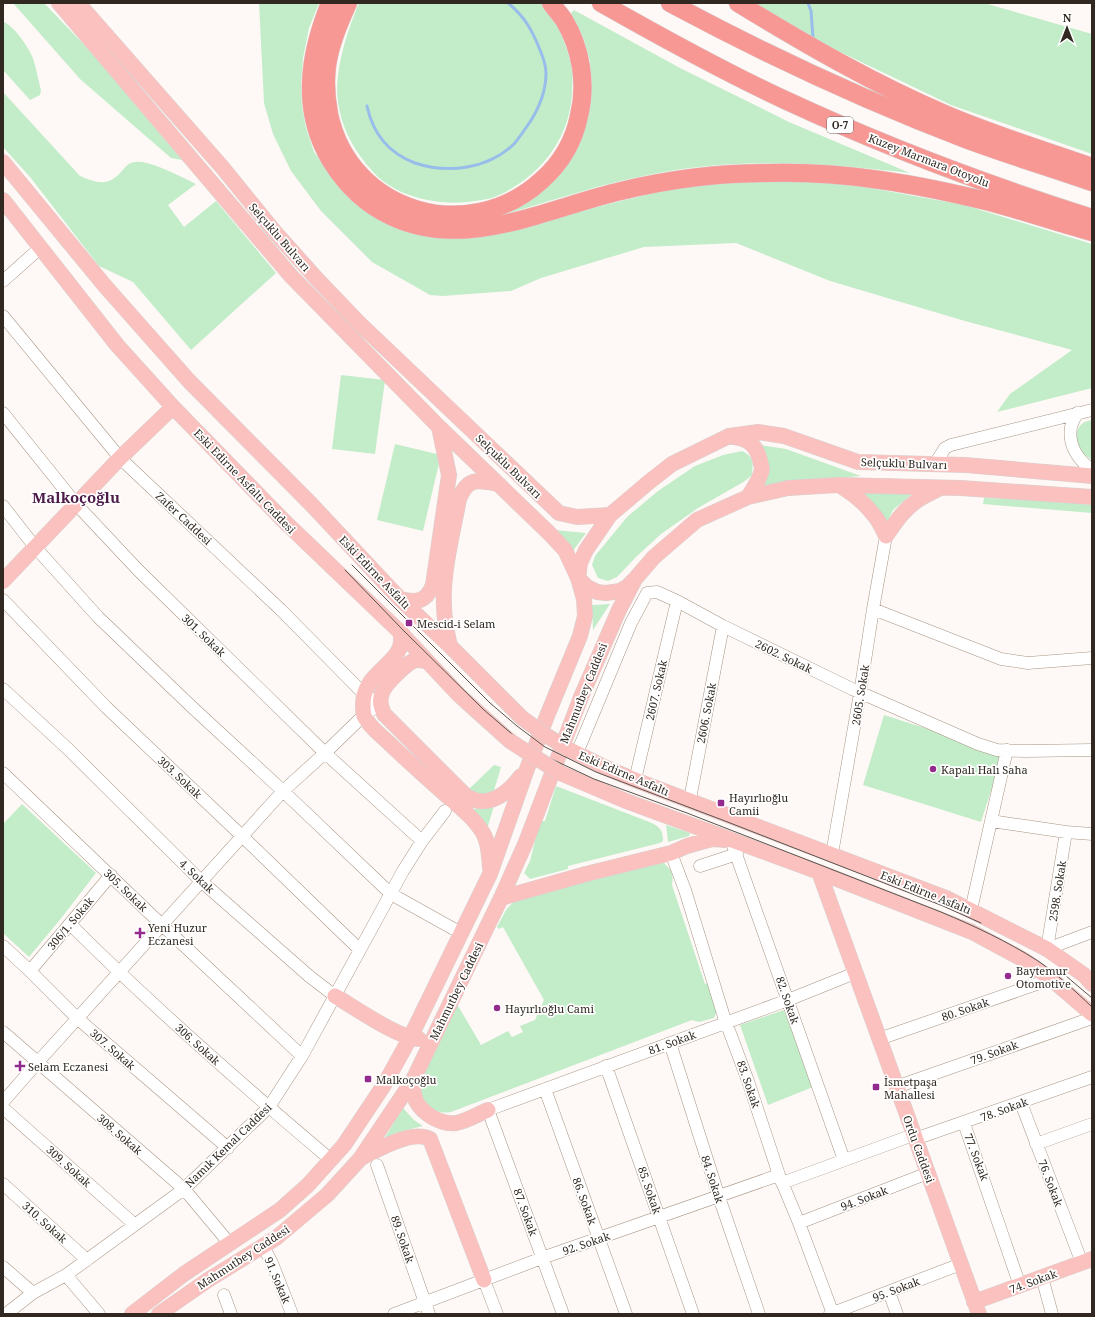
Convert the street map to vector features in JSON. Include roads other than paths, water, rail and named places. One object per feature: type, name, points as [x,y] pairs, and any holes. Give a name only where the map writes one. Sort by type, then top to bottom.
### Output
[{"type":"highway","points":[[330,3],[315,47],[310,88],[316,128],[323,148],[345,181],[362,198],[379,210],[411,224],[435,229],[460,230],[483,228],[542,214],[620,191],[660,182],[715,175],[773,172],[848,175],[906,183],[991,203],[1092,232]]},
{"type":"highway","points":[[348,3],[331,49],[327,66],[326,84],[330,119],[342,151],[352,166],[362,177],[392,200],[409,208],[449,216],[472,214],[491,210],[508,204],[534,187],[555,167],[569,146],[577,127],[581,107],[583,91],[582,73],[579,56],[572,37],[564,20],[551,3]]},
{"type":"highway","name":"Kuzey Marmara Otoyolu","points":[[601,3],[661,38],[738,78],[830,121],[923,159],[1035,200],[1092,218]]},
{"type":"highway","points":[[670,3],[780,59],[868,99],[969,140],[1092,182]]},
{"type":"highway","points":[[738,3],[833,59],[897,92],[946,114],[1002,136],[1092,167]]},
{"type":"main road","name":"Selçuklu Bulvarı","points":[[59,3],[290,276],[565,550],[578,578]]},
{"type":"main road","name":"Selçuklu Bulvarı","points":[[78,3],[315,277],[365,328],[559,513],[577,517],[610,515],[672,464],[729,436],[758,432],[784,436],[858,462],[965,465],[1092,476]]},
{"type":"main road","name":"Eski Edirne Asfaltı","points":[[3,162],[105,286],[189,381],[311,504],[400,599],[450,646],[522,718],[544,734],[604,767],[946,898],[1047,949],[1084,975],[1092,984]]},
{"type":"main road","name":"Eski Edirne Asfaltı Caddesi","points":[[3,200],[116,345],[173,407],[283,520],[400,632],[425,661],[459,695],[510,741]]},
{"type":"main road","points":[[3,581],[120,458],[173,407]]},
{"type":"main road","points":[[400,599],[411,602],[419,601],[430,593],[433,585],[449,475],[440,427]]},
{"type":"main road","points":[[729,436],[743,438],[751,442],[758,454],[762,469],[758,481],[748,497]]},
{"type":"main road","points":[[450,646],[445,620],[445,581],[459,499],[463,489],[470,483],[478,480],[498,484]]},
{"type":"main road","name":"Selçuklu Bulvarı","points":[[636,579],[654,558],[697,520],[748,497],[788,488],[838,485],[942,487],[1092,497]]},
{"type":"main road","points":[[838,485],[850,492],[874,514],[886,536],[897,520],[917,500],[942,487]]},
{"type":"main road","points":[[610,515],[586,550],[580,563],[578,578],[586,586],[597,592],[606,593],[620,591],[636,579]]},
{"type":"main road","name":"Mahmutbey Caddesi","points":[[132,1314],[184,1274],[280,1210],[308,1185],[344,1145],[384,1085],[410,1038],[490,874],[547,716],[580,636],[584,616],[584,599],[578,578]]},
{"type":"main road","name":"Mahmutbey Caddesi","points":[[159,1314],[208,1280],[263,1246],[296,1222],[327,1195],[360,1159],[413,1080],[501,898],[526,842],[581,697],[619,610],[636,579]]},
{"type":"main road","points":[[400,632],[402,639],[400,650],[370,681],[364,694],[364,715],[369,723],[403,756],[472,817],[484,834],[489,851],[490,874]]},
{"type":"main road","points":[[425,661],[413,661],[387,685],[382,693],[380,704],[384,714],[467,797],[479,801],[492,799],[505,794],[527,769]]},
{"type":"main road","name":"Eski Edirne Asfaltı","points":[[510,741],[558,772],[626,801],[819,872],[972,932],[1024,960],[1092,1014]]},
{"type":"main road","points":[[501,898],[586,874],[670,853],[687,846],[713,839],[731,840]]},
{"type":"main road","name":"Ordu Caddesi","points":[[819,872],[976,1308]]},
{"type":"main road","points":[[335,996],[410,1038],[425,1039],[435,1035]]},
{"type":"main road","points":[[413,1080],[414,1094],[417,1103],[438,1121],[454,1123],[488,1110]]},
{"type":"main road","points":[[360,1159],[395,1142],[418,1135],[425,1136],[430,1139],[484,1280]]},
{"type":"main road","name":"74. Sokak","points":[[976,1308],[1023,1284],[1087,1261]]},
{"type":"street","points":[[3,280],[40,248]]},
{"type":"street","name":"Zafer Caddesi","points":[[3,316],[120,458],[281,610],[364,694],[380,704]]},
{"type":"street","points":[[935,464],[945,448],[951,445],[1092,410]]},
{"type":"street","name":"301. Sokak","points":[[3,413],[76,504],[138,570],[325,753],[422,841]]},
{"type":"street","points":[[1077,413],[1071,427],[1071,438],[1075,453],[1086,466],[1092,470]]},
{"type":"street","points":[[3,506],[35,547],[98,617],[390,894],[461,933]]},
{"type":"street","name":"2605. Sokak","points":[[832,854],[886,536]]},
{"type":"street","name":"2602. Sokak","points":[[573,751],[631,623],[647,593],[657,592],[860,693],[978,744],[997,750],[1092,750]]},
{"type":"street","name":"303. Sokak","points":[[3,600],[106,707],[360,950]]},
{"type":"street","name":"2607. Sokak","points":[[635,780],[677,601]]},
{"type":"street","points":[[873,609],[1002,659],[1028,663],[1092,658]]},
{"type":"street","name":"2606. Sokak","points":[[690,800],[723,626]]},
{"type":"street","name":"4. Sokak","points":[[3,689],[67,748],[201,881],[309,976],[335,996]]},
{"type":"street","points":[[3,1102],[77,1018],[283,791],[364,715],[380,704]]},
{"type":"street","points":[[971,910],[1007,750]]},
{"type":"street","name":"305. Sokak","points":[[3,773],[302,1056]]},
{"type":"street","name":"Namık Kemal Caddesi","points":[[6,1314],[33,1294],[66,1275],[184,1189],[269,1107],[302,1056],[390,894],[422,841],[445,811]]},
{"type":"street","points":[[991,821],[1066,832],[1092,834]]},
{"type":"street","name":"2598. Sokak","points":[[1047,949],[1066,832]]},
{"type":"street","name":"82. Sokak","points":[[731,840],[844,1160]]},
{"type":"street","name":"83. Sokak","points":[[670,853],[685,890],[727,1022],[781,1179],[800,1222],[832,1314]]},
{"type":"street","points":[[700,866],[737,854]]},
{"type":"street","name":"306/1. Sokak","points":[[30,971],[111,875]]},
{"type":"street","name":"306. Sokak","points":[[70,924],[118,973],[331,1160]]},
{"type":"street","points":[[1047,949],[1092,932]]},
{"type":"street","name":"307. Sokak","points":[[3,946],[77,1018],[228,1148]]},
{"type":"street","name":"81. Sokak","points":[[488,1110],[788,1000],[855,973]]},
{"type":"street","name":"80. Sokak","points":[[879,1039],[1051,980]]},
{"type":"street","name":"79. Sokak","points":[[896,1087],[1092,1018]]},
{"type":"street","name":"308. Sokak","points":[[3,1032],[184,1189],[230,1244]]},
{"type":"street","name":"84. Sokak","points":[[670,1043],[719,1197],[759,1314]]},
{"type":"street","name":"85. Sokak","points":[[606,1066],[693,1314]]},
{"type":"street","name":"78. Sokak","points":[[914,1137],[964,1123],[1092,1077]]},
{"type":"street","name":"86. Sokak","points":[[545,1089],[626,1314]]},
{"type":"street","name":"76. Sokak","points":[[1021,1103],[1036,1144],[1087,1261]]},
{"type":"street","name":"309. Sokak","points":[[3,1108],[134,1224]]},
{"type":"street","name":"87. Sokak","points":[[488,1110],[563,1314]]},
{"type":"street","name":"77. Sokak","points":[[964,1123],[1023,1284]]},
{"type":"street","points":[[1036,1144],[1092,1124]]},
{"type":"street","name":"92. Sokak","points":[[394,1314],[542,1258],[659,1217],[914,1137]]},
{"type":"street","name":"89. Sokak","points":[[377,1165],[429,1314]]},
{"type":"street","name":"94. Sokak","points":[[800,1222],[928,1173]]},
{"type":"street","name":"310. Sokak","points":[[3,1184],[87,1260]]},
{"type":"street","name":"91. Sokak","points":[[263,1246],[272,1263],[292,1314]]},
{"type":"street","name":"95. Sokak","points":[[832,1314],[961,1264]]},
{"type":"street","points":[[3,1267],[33,1294]]},
{"type":"street","points":[[66,1275],[99,1314]]},
{"type":"street","points":[[1042,1277],[1052,1314]]},
{"type":"street","points":[[484,1280],[497,1314]]},
{"type":"street","points":[[889,1292],[897,1314]]},
{"type":"street","points":[[224,1294],[231,1314]]},
{"type":"waterway","points":[[367,106],[373,125],[383,141],[397,154],[415,163],[441,168],[467,167],[480,164],[504,152],[514,144],[533,117],[539,105],[546,79],[543,58],[531,30],[519,13],[508,3]]},
{"type":"waterway","points":[[808,3],[811,11],[813,38]]},
{"type":"tram line","points":[[352,565],[490,703],[545,747],[596,772],[943,906],[981,923]]},
{"type":"tram line","points":[[345,570],[484,710],[512,734],[543,755],[594,779],[687,813],[941,912],[978,928],[1038,961],[1059,977],[1092,1007]]},
{"type":"tram line","points":[[1066,976],[1092,998]]},
{"type":"place","name":"Mescid-i Selam","points":[[409,623]]},
{"type":"place","name":"Kapalı Halı Saha","points":[[933,769]]},
{"type":"place","name":"Hayırlıoğlu Camii","points":[[721,803]]},
{"type":"place","name":"Yeni Huzur Eczanesi","points":[[140,933]]},
{"type":"place","name":"Baytemur Otomotive","points":[[1008,976]]},
{"type":"place","name":"Hayırlıoğlu Cami","points":[[497,1008]]},
{"type":"place","name":"Selam Eczanesi","points":[[20,1066]]},
{"type":"place","name":"Malkoçoğlu","points":[[368,1079]]},
{"type":"place","name":"İsmetpaşa Mahallesi","points":[[876,1087]]},
{"type":"district","name":"Malkoçoğlu","points":[[76,497]]}]
